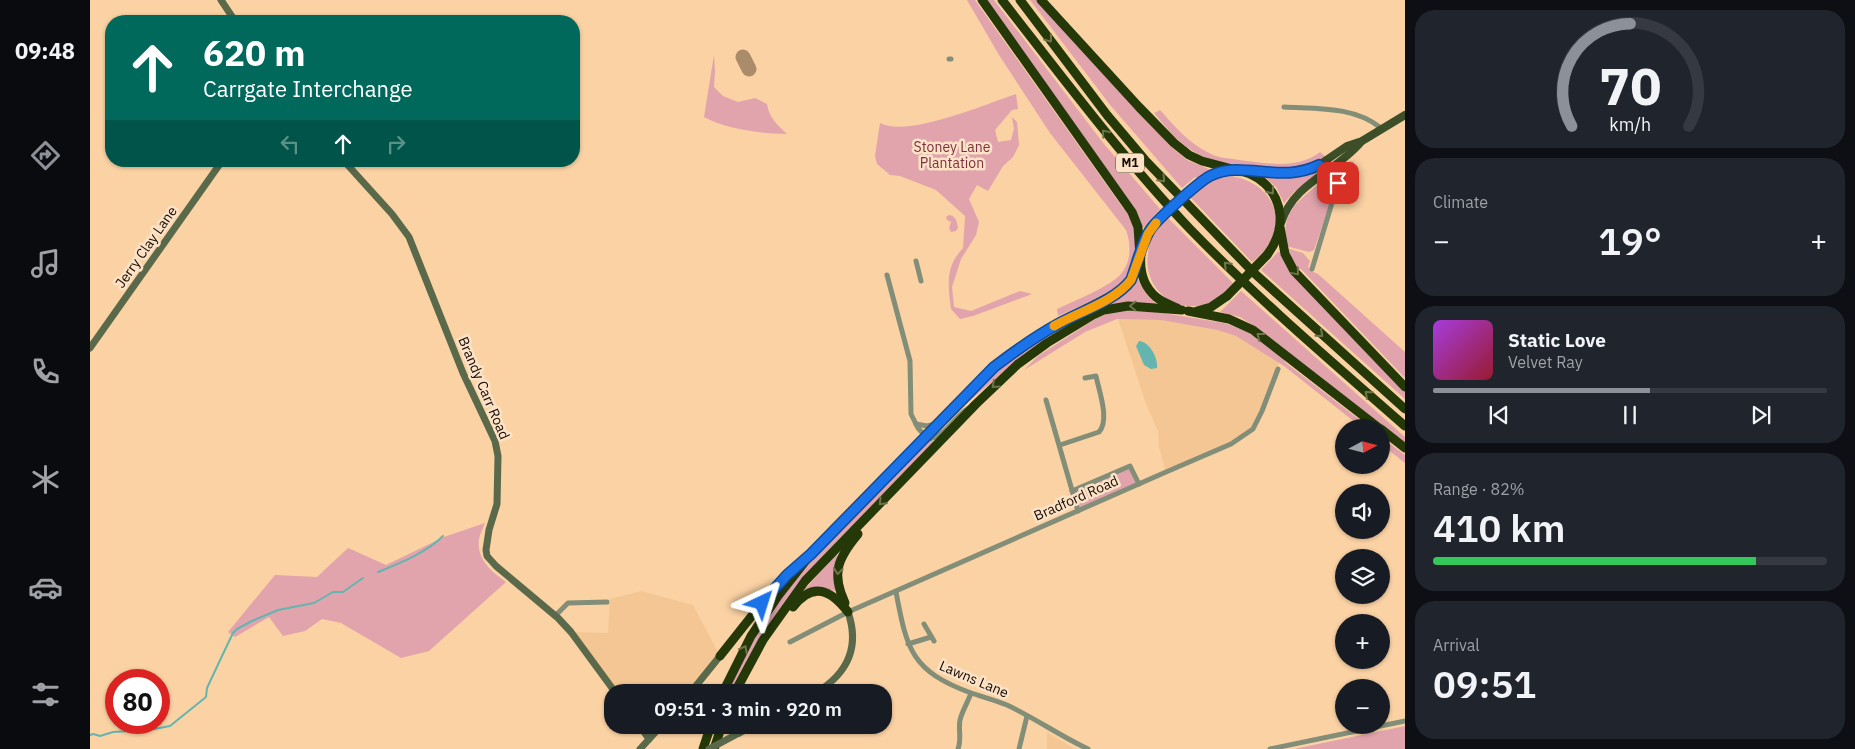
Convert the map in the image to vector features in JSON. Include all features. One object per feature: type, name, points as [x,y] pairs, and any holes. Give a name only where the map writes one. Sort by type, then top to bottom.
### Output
[{"type":"highway","points":[[982,0],[1132,212],[1138,227],[1144,281],[1152,294],[1160,300],[1185,310],[1229,319],[1252,330],[1368,419]]},
{"type":"highway","name":"M1","points":[[1002,0],[1103,131],[1190,229],[1274,312],[1405,426]]},
{"type":"highway","name":"M1","points":[[1020,0],[1145,160],[1253,272],[1405,409]]},
{"type":"highway","points":[[1041,0],[1174,143],[1185,152],[1202,161],[1238,170],[1257,179],[1273,192],[1280,210],[1280,225],[1285,254],[1294,270],[1405,387]]},
{"type":"highway","points":[[720,656],[787,575],[811,554],[994,367],[1011,353],[1058,324],[1122,290],[1131,280],[1148,234],[1156,223],[1197,184],[1214,174],[1238,170]]},
{"type":"highway","points":[[740,684],[763,640],[788,604],[821,563],[976,404],[1018,364],[1047,342],[1098,313],[1111,308],[1128,306],[1202,310],[1211,307],[1228,296],[1267,255],[1273,246],[1280,225]]},
{"type":"highway","points":[[1390,436],[1405,448]]},
{"type":"highway","points":[[848,612],[838,584],[839,563],[842,555],[870,514]]},
{"type":"highway","points":[[727,684],[751,636],[778,596],[811,554]]},
{"type":"highway","points":[[741,684],[776,628],[799,599],[810,593],[826,592],[835,597],[848,612]]},
{"type":"highway","points":[[703,749],[707,734]]},
{"type":"highway","points":[[714,749],[719,734]]},
{"type":"main road","points":[[1280,225],[1285,211],[1293,199],[1307,185],[1353,151],[1362,141],[1405,115]]},
{"type":"main road","points":[[1238,170],[1285,174],[1299,173],[1319,165],[1347,146],[1362,141]]},
{"type":"street","points":[[221,0],[231,15]]},
{"type":"street","points":[[1284,107],[1342,111],[1359,115],[1381,128]]},
{"type":"street","points":[[1319,165],[1325,173],[1338,183]]},
{"type":"street","name":"Jerry Clay Lane","points":[[90,348],[218,167]]},
{"type":"street","name":"Brandy Carr Road","points":[[349,167],[392,214],[409,237],[463,373],[495,442],[498,456],[499,483],[497,504],[486,541],[487,556],[571,632],[609,684]]},
{"type":"street","points":[[1312,270],[1338,183],[1346,168]]},
{"type":"street","points":[[1308,256],[1315,258]]},
{"type":"street","points":[[916,261],[921,280]]},
{"type":"street","points":[[887,275],[910,361],[911,414],[916,424],[928,439],[934,439],[962,412],[976,404]]},
{"type":"street","name":"Bradford Road","points":[[790,642],[848,612],[1231,444],[1253,429],[1278,369]]},
{"type":"street","points":[[1060,446],[1099,432],[1103,427],[1104,420],[1096,376],[1085,378]]},
{"type":"street","points":[[1046,400],[1078,511]]},
{"type":"street","points":[[916,424],[927,426],[939,423]]},
{"type":"street","points":[[1072,491],[1130,466],[1139,484]]},
{"type":"street","name":"Lawns Lane","points":[[896,592],[908,644],[919,664],[928,672],[971,693],[996,700],[1088,749]]},
{"type":"street","points":[[555,616],[568,603],[607,602]]},
{"type":"street","points":[[830,684],[844,669],[852,652],[853,625],[848,612]]},
{"type":"street","points":[[908,644],[932,639],[924,624]]},
{"type":"street","points":[[697,684],[720,656]]},
{"type":"street","points":[[958,749],[961,738],[961,716],[971,693]]},
{"type":"street","points":[[1019,749],[1027,716]]},
{"type":"street","points":[[1270,749],[1405,721]]},
{"type":"street","points":[[645,734],[649,740]]},
{"type":"street","points":[[640,749],[654,734]]},
{"type":"street","points":[[709,749],[737,734]]},
{"type":"shaded area","points":[[1118,319],[1161,320],[1217,330],[1236,336],[1279,362],[1274,381],[1253,429],[1231,444],[1166,472],[1159,447],[1158,431],[1146,404]]},
{"type":"shaded area","points":[[641,591],[693,605],[720,656],[697,684],[609,684],[571,632],[608,633],[610,599]]},
{"type":"shaded area","points":[[1047,732],[1075,749],[1047,749]]},
{"type":"green space","points":[[967,0],[975,0],[1123,208],[1127,210],[1136,232],[1133,265],[1120,285],[1107,294],[1058,316],[1057,309],[1100,289],[1120,275],[1128,259],[1128,235],[1050,133],[999,55]]},
{"type":"green space","points":[[986,0],[994,0],[1104,144],[1160,209],[1143,228],[1136,210]]},
{"type":"green space","points":[[1030,0],[1036,0],[1170,146],[1187,160],[1211,170],[1197,178],[1195,177],[1182,188],[1111,106]]},
{"type":"green space","points":[[714,55],[714,87],[723,96],[738,102],[755,98],[767,104],[774,120],[787,134],[744,130],[722,125],[704,117]]},
{"type":"green space","name":"Stoney Lane Plantation","points":[[1016,94],[1018,109],[1012,110],[995,130],[998,142],[1011,140],[1014,129],[1012,117],[1017,122],[1019,145],[1013,157],[1003,166],[988,191],[977,185],[969,199],[979,222],[976,235],[961,259],[952,287],[954,307],[971,311],[1020,291],[1032,294],[960,319],[951,309],[949,277],[953,262],[963,248],[965,216],[936,190],[900,176],[890,175],[877,164],[875,156],[880,123],[892,126],[908,126],[927,123],[967,112]]},
{"type":"green space","points":[[1160,110],[1189,140],[1212,155],[1259,163],[1281,164],[1311,158],[1320,152],[1326,157],[1306,167],[1287,170],[1259,169],[1229,164],[1203,156],[1187,147],[1167,129],[1154,113]]},
{"type":"green space","points":[[1351,161],[1354,162],[1348,175],[1348,168],[1345,166],[1339,177],[1334,175],[1335,170]]},
{"type":"green space","points":[[1318,173],[1317,175],[1295,191],[1284,203],[1276,187],[1266,178],[1267,175],[1298,177]]},
{"type":"green space","points":[[1223,176],[1237,177],[1261,189],[1269,198],[1275,210],[1274,235],[1265,250],[1252,262],[1191,198],[1203,185]]},
{"type":"green space","points":[[1325,180],[1331,182],[1334,191],[1314,250],[1309,252],[1286,247],[1285,230],[1288,216],[1302,198]]},
{"type":"green space","points":[[949,215],[956,220],[958,228],[956,231],[951,232],[949,228],[951,222],[946,217]]},
{"type":"green space","points":[[1168,218],[1233,283],[1214,301],[1194,306],[1172,302],[1163,296],[1150,278],[1148,266],[1149,245],[1154,232]]},
{"type":"green space","points":[[1290,249],[1303,253],[1310,261],[1308,267],[1313,272],[1318,274],[1405,352],[1405,378],[1301,269],[1297,269],[1287,250]]},
{"type":"green space","points":[[1278,252],[1281,252],[1289,270],[1405,391],[1405,399],[1261,270]]},
{"type":"green space","points":[[1138,279],[1146,294],[1156,304],[1119,303],[1013,364],[967,403],[937,434],[936,430],[1006,361],[1069,323],[1122,296]]},
{"type":"green space","points":[[1241,291],[1385,419],[1374,419],[1259,329],[1240,317],[1220,312]]},
{"type":"green space","points":[[1139,309],[1224,323],[1240,329],[1268,344],[1286,363],[1359,419],[1351,419],[1284,366],[1236,336],[1217,330],[1161,320],[1117,319],[1085,332],[1024,370],[1038,356],[1097,318],[1114,311]]},
{"type":"green space","points":[[1390,424],[1405,437],[1405,443],[1390,431]]},
{"type":"green space","points":[[926,441],[934,441],[767,628],[751,653],[735,684],[731,684],[748,648],[787,591],[831,539]]},
{"type":"green space","points":[[1390,444],[1405,455],[1405,463],[1390,451]]},
{"type":"green space","points":[[1130,466],[1139,484],[1078,511],[1072,491]]},
{"type":"green space","points":[[485,523],[479,539],[480,553],[486,564],[506,582],[429,651],[401,658],[341,623],[322,619],[305,631],[283,636],[269,617],[235,637],[228,632],[275,575],[317,577],[348,548],[386,565],[444,537]]},
{"type":"green space","points":[[836,555],[838,556],[834,570],[835,591],[822,588],[804,590]]},
{"type":"green space","points":[[1405,726],[1405,749],[1294,749],[1366,734],[1390,734],[1390,729]]},
{"type":"water","points":[[1139,341],[1150,347],[1156,360],[1157,368],[1151,369],[1144,365],[1136,346]]},
{"type":"waterway","points":[[378,572],[421,552],[443,536]]},
{"type":"waterway","points":[[90,735],[100,736],[113,732],[149,730],[170,726],[206,697],[207,688],[233,633],[237,629],[278,610],[314,603],[333,592],[343,592],[363,578]]},
{"type":"taxiway","points":[[743,57],[749,69]]},
{"type":"slow traffic","points":[[1054,326],[1118,293],[1126,286],[1131,280],[1148,234],[1156,223]]},
{"type":"route","points":[[762,603],[787,575],[811,554],[994,367],[1029,341],[1118,293],[1126,286],[1131,280],[1145,240],[1152,227],[1205,178],[1229,170],[1260,171],[1276,174],[1299,173],[1319,165],[1325,173],[1338,183]]}]
